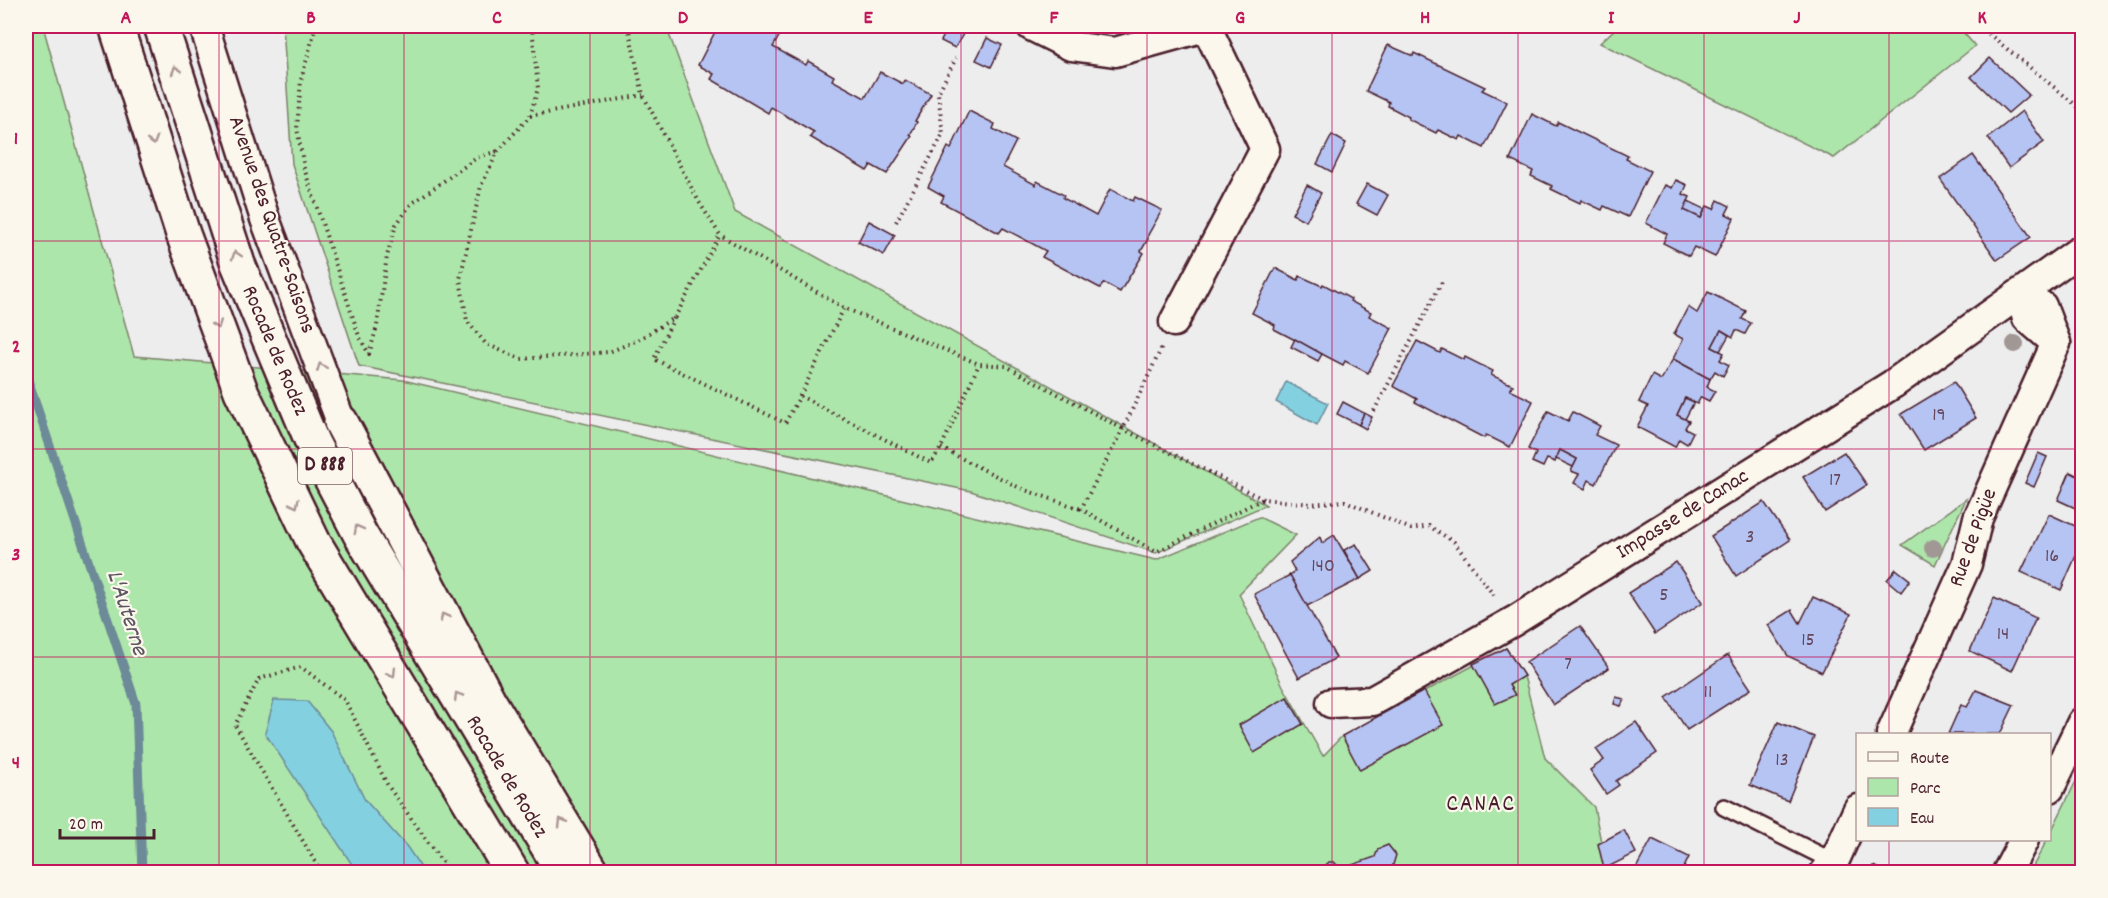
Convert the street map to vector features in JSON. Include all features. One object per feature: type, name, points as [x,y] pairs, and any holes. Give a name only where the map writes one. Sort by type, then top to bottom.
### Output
[{"type":"highway","name":"Rocade de Rodez","points":[[116,26],[183,234],[241,391],[313,541],[508,867]]},
{"type":"highway","name":"Rocade de Rodez","points":[[161,26],[238,264],[313,444],[360,534],[563,873]]},
{"type":"highway","points":[[341,422],[489,701],[592,873]]},
{"type":"street","name":"Avenue des Quatre-Saisons","points":[[204,26],[265,219],[341,422]]},
{"type":"street","points":[[1031,26],[1071,46],[1115,52],[1207,26],[1265,149],[1174,322]]},
{"type":"street","points":[[2021,294],[2082,249]]},
{"type":"street","name":"Rue de Pigüe","points":[[1892,733],[1967,564],[1977,518],[2056,343],[2027,318],[2021,294]]},
{"type":"street","name":"Impasse de Canac","points":[[1331,703],[1372,701],[1514,621],[1893,384],[2021,294]]},
{"type":"street","points":[[2051,784],[2082,722]]},
{"type":"street","points":[[1830,867],[1856,811]]},
{"type":"street","points":[[2007,873],[2023,841]]},
{"type":"lane","points":[[1724,807],[1830,867]]},
{"type":"path","points":[[316,26],[301,80],[297,128],[304,168],[359,336],[369,354],[377,326],[387,256],[396,225],[411,204],[478,158],[498,151]]},
{"type":"path","points":[[532,26],[538,88],[530,116],[498,151],[481,186],[460,279],[467,321],[486,344],[521,359],[609,352],[638,340],[675,317]]},
{"type":"path","points":[[628,26],[643,96],[699,202],[720,235],[844,308],[979,364],[1006,366],[1123,429],[1263,499],[1311,504],[1345,501],[1411,529],[1429,526],[1454,542],[1514,621]]},
{"type":"path","points":[[1979,26],[2082,110]]},
{"type":"path","points":[[896,222],[943,134],[938,93],[956,58]]},
{"type":"path","points":[[530,116],[643,96]]},
{"type":"path","points":[[720,235],[654,359],[785,423],[844,308]]},
{"type":"path","points":[[1374,411],[1443,280]]},
{"type":"path","points":[[1081,509],[1123,429],[1174,322]]},
{"type":"path","points":[[800,396],[932,463],[979,364]]},
{"type":"path","points":[[941,448],[1022,489],[1081,509],[1156,552],[1263,499]]},
{"type":"path","points":[[321,873],[235,726],[259,679],[301,667],[345,700],[388,786],[452,873]]},
{"type":"green space","points":[[26,26],[43,26],[134,356],[403,380],[1156,560],[1259,517],[1296,535],[1239,594],[1283,686],[1323,756],[1342,736],[1506,648],[1524,676],[1545,758],[1594,807],[1607,872],[26,872]]},
{"type":"green space","points":[[283,26],[666,26],[735,212],[1266,505],[1156,553],[971,491],[359,366],[292,164]]},
{"type":"green space","points":[[1618,26],[1958,26],[1975,46],[1834,158],[1600,43]]},
{"type":"green space","points":[[1966,499],[1935,565],[1902,545]]},
{"type":"green space","points":[[2082,769],[2082,872],[2030,872],[2046,841],[2051,841],[2051,832]]},
{"type":"water","points":[[1286,382],[1328,403],[1317,425],[1276,402]]},
{"type":"water","points":[[274,700],[307,701],[331,731],[365,800],[407,847],[422,872],[357,872],[265,733]]},
{"type":"building","points":[[718,26],[785,26],[773,47],[806,65],[808,61],[834,76],[832,80],[865,98],[880,72],[903,84],[905,80],[931,94],[915,121],[917,122],[910,135],[912,136],[887,174],[871,165],[867,171],[810,137],[814,132],[771,107],[768,113],[711,79],[714,74],[698,65]]},
{"type":"building","points":[[949,26],[967,27],[955,48],[941,41]]},
{"type":"building","points":[[987,38],[1002,45],[991,67],[976,60]]},
{"type":"building","points":[[1388,45],[1413,56],[1414,53],[1485,87],[1482,90],[1507,102],[1484,148],[1461,136],[1459,140],[1438,130],[1436,133],[1388,106],[1389,102],[1366,91]]},
{"type":"building","points":[[1990,58],[2029,95],[2008,113],[1971,77]]},
{"type":"building","points":[[969,111],[995,124],[993,129],[1016,141],[1003,167],[1036,185],[1037,181],[1064,195],[1063,198],[1096,216],[1110,189],[1133,201],[1135,197],[1162,210],[1141,251],[1144,253],[1120,292],[1104,283],[1100,288],[1042,257],[1046,251],[1003,228],[999,233],[941,202],[944,196],[928,187],[948,147],[951,149]]},
{"type":"building","points":[[2022,111],[2044,142],[2009,168],[1988,138]]},
{"type":"building","points":[[1532,114],[1556,126],[1558,122],[1628,156],[1626,159],[1650,171],[1628,217],[1604,206],[1602,210],[1581,200],[1580,203],[1551,189],[1552,186],[1531,176],[1533,171],[1510,160]]},
{"type":"building","points":[[1332,135],[1346,143],[1332,172],[1317,164]]},
{"type":"building","points":[[1973,155],[2031,237],[1997,260],[1940,179]]},
{"type":"building","points":[[1676,180],[1687,185],[1683,194],[1690,197],[1684,210],[1701,218],[1707,206],[1714,209],[1718,200],[1730,206],[1726,214],[1734,218],[1715,257],[1694,247],[1689,256],[1663,243],[1667,234],[1646,223],[1665,185],[1672,188]]},
{"type":"building","points":[[1367,184],[1388,195],[1377,215],[1356,204]]},
{"type":"building","points":[[1307,185],[1321,193],[1306,221],[1292,214]]},
{"type":"building","points":[[1688,201],[1705,209],[1701,218],[1684,210]]},
{"type":"building","points":[[869,221],[895,235],[884,255],[858,242]]},
{"type":"building","points":[[1275,268],[1298,280],[1300,276],[1322,286],[1323,284],[1351,299],[1350,301],[1371,312],[1369,316],[1392,328],[1368,373],[1345,361],[1343,365],[1274,329],[1275,325],[1252,313]]},
{"type":"building","points":[[1708,292],[1746,311],[1742,319],[1751,323],[1745,334],[1736,330],[1733,337],[1721,330],[1712,347],[1724,353],[1720,360],[1729,365],[1723,376],[1715,371],[1710,379],[1673,359],[1683,339],[1674,334],[1688,307],[1697,313]]},
{"type":"building","points":[[1721,330],[1729,335],[1720,351],[1712,347]]},
{"type":"building","points":[[1295,339],[1322,354],[1318,361],[1291,347]]},
{"type":"building","points":[[1417,341],[1440,353],[1442,349],[1464,360],[1465,357],[1493,371],[1491,375],[1513,385],[1510,390],[1533,401],[1510,447],[1486,435],[1484,438],[1415,402],[1417,399],[1393,386]]},
{"type":"building","points":[[1673,359],[1710,379],[1707,387],[1715,391],[1709,401],[1701,397],[1697,404],[1685,398],[1677,415],[1689,421],[1685,428],[1693,432],[1687,444],[1679,439],[1675,447],[1637,427],[1648,406],[1639,402],[1652,375],[1661,380]]},
{"type":"building","points":[[1954,382],[1976,418],[1924,450],[1901,414]]},
{"type":"building","points":[[1685,398],[1694,402],[1685,419],[1677,415]]},
{"type":"building","points":[[1343,402],[1364,413],[1359,425],[1337,414]]},
{"type":"building","points":[[1548,411],[1568,421],[1573,412],[1600,426],[1595,435],[1616,445],[1596,484],[1589,480],[1585,489],[1574,483],[1579,474],[1571,471],[1577,459],[1560,450],[1555,462],[1547,459],[1543,467],[1532,462],[1536,453],[1528,449]]},
{"type":"building","points":[[1364,413],[1372,417],[1366,429],[1359,425]]},
{"type":"building","points":[[1560,450],[1577,459],[1573,467],[1556,459]]},
{"type":"building","points":[[1844,452],[1867,485],[1825,512],[1803,477]]},
{"type":"building","points":[[2038,453],[2047,457],[2034,487],[2025,483]]},
{"type":"building","points":[[2070,472],[2082,478],[2082,511],[2058,500]]},
{"type":"building","points":[[1764,502],[1790,540],[1736,576],[1711,536]]},
{"type":"building","points":[[2049,514],[2082,529],[2082,542],[2061,590],[2021,572]]},
{"type":"building","points":[[1334,535],[1360,579],[1307,606],[1290,575],[1295,571],[1290,562],[1320,537],[1322,543]]},
{"type":"building","points":[[1356,544],[1373,571],[1360,579],[1344,550]]},
{"type":"building","points":[[1676,562],[1703,602],[1655,634],[1628,593]]},
{"type":"building","points":[[1896,569],[1910,580],[1901,592],[1887,580]]},
{"type":"building","points":[[1290,575],[1336,658],[1299,678],[1254,594]]},
{"type":"building","points":[[1813,597],[1851,614],[1822,672],[1788,656],[1768,625],[1792,610],[1800,623]]},
{"type":"building","points":[[1994,598],[2036,618],[2012,671],[1970,651]]},
{"type":"building","points":[[1580,626],[1609,668],[1553,705],[1526,662]]},
{"type":"building","points":[[1506,648],[1524,676],[1509,685],[1515,695],[1495,704],[1473,664]]},
{"type":"building","points":[[1728,655],[1751,689],[1687,730],[1666,697]]},
{"type":"building","points":[[1976,690],[2014,705],[2000,733],[1948,733],[1961,705],[1967,707]]},
{"type":"building","points":[[1424,691],[1443,725],[1360,770],[1342,736]]},
{"type":"building","points":[[1287,697],[1303,724],[1254,753],[1239,725]]},
{"type":"building","points":[[1616,697],[1624,699],[1621,706],[1614,704]]},
{"type":"building","points":[[1636,722],[1657,753],[1616,781],[1619,785],[1606,794],[1590,770],[1604,760],[1596,749]]},
{"type":"building","points":[[1778,722],[1814,737],[1788,801],[1750,785]]},
{"type":"building","points":[[1624,830],[1636,853],[1604,869],[1598,844]]},
{"type":"building","points":[[1652,839],[1689,857],[1682,872],[1634,872]]},
{"type":"building","points":[[1388,845],[1396,855],[1393,872],[1319,872],[1329,862],[1334,862],[1341,869],[1375,857],[1378,849]]},
{"type":"building","points":[[1873,866],[1888,872],[1871,872]]},
{"type":"waterway","name":"L'Auterne","points":[[26,374],[136,704],[142,872]]},
{"type":"district","name":"CANAC","points":[[1481,805]]}]
